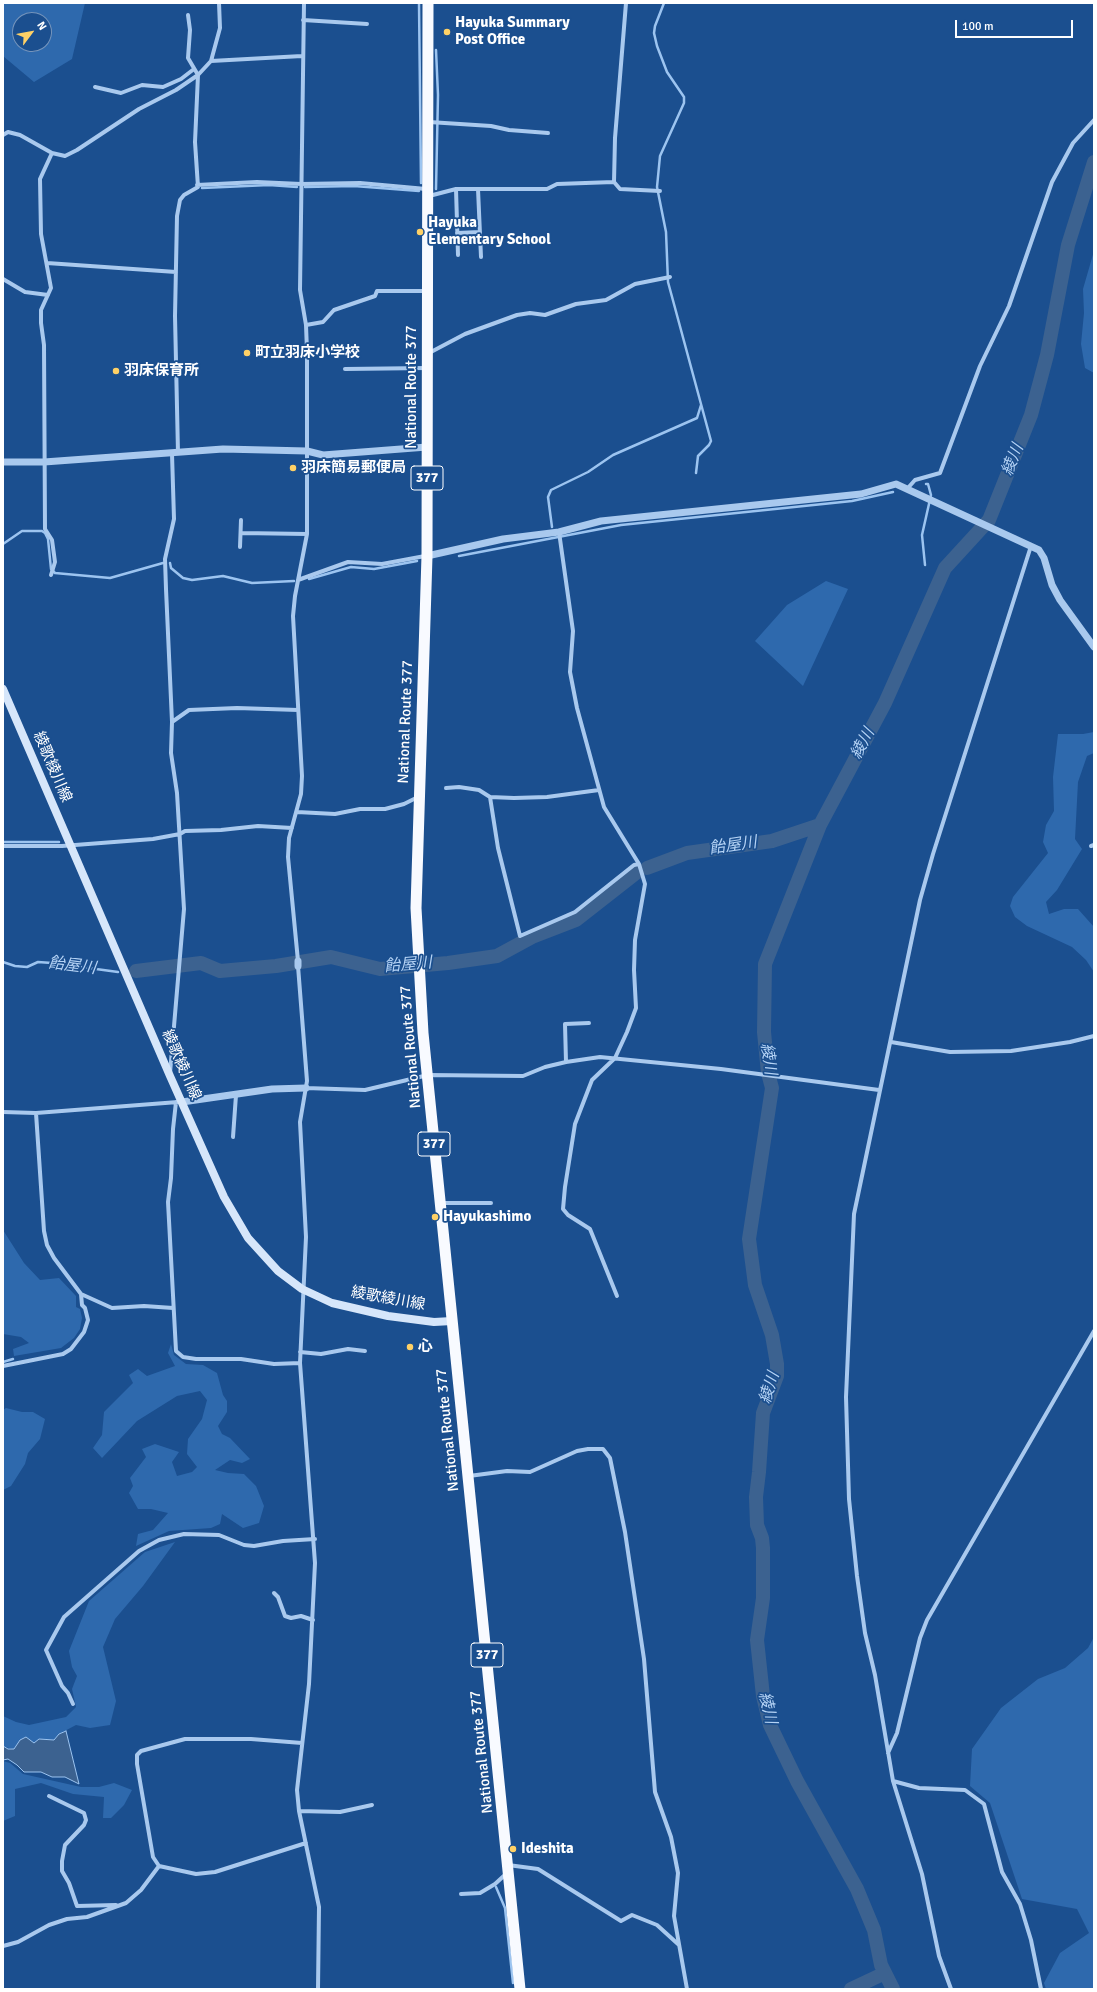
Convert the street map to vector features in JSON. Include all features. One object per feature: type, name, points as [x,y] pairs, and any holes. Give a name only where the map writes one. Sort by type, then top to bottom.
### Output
[{"type":"highway","name":"National Route 377","points":[[428,3],[434,123],[428,192],[427,556],[416,908],[423,1033],[520,1989]]},
{"type":"main road","name":"綾歌綾川線","points":[[3,689],[170,1076],[179,1102],[224,1197],[248,1238],[278,1271],[302,1289],[332,1303],[388,1316],[434,1322],[452,1320]]},
{"type":"street","points":[[3,135],[8,132],[20,135],[52,153],[65,156],[78,150],[139,109],[176,90],[198,75],[211,61],[220,28],[219,3]]},
{"type":"street","points":[[304,3],[300,184],[300,290],[306,325],[307,534],[293,616],[302,776],[301,794],[289,838],[288,857],[307,1081],[300,1122],[306,1237],[302,1289],[300,1363],[315,1539],[313,1620],[297,1790],[299,1811],[319,1907],[318,1989]]},
{"type":"street","points":[[626,3],[615,138],[614,182],[620,189],[658,192]]},
{"type":"street","points":[[170,1076],[174,1048],[184,909],[177,794],[171,753],[172,722],[165,560],[174,519],[177,216],[180,200],[184,195],[198,187],[195,142],[198,75],[188,58],[190,30],[188,15]]},
{"type":"street","points":[[303,20],[367,24]]},
{"type":"street","points":[[211,61],[302,56]]},
{"type":"street","points":[[95,87],[121,93],[142,85],[163,87],[181,79],[194,69]]},
{"type":"street","points":[[909,490],[915,480],[940,473],[980,366],[1009,306],[1052,182],[1073,143],[1094,120]]},
{"type":"street","points":[[434,123],[491,126],[526,132],[548,133]]},
{"type":"street","points":[[52,153],[40,179],[41,234],[51,288],[41,310],[41,323],[44,345],[44,462],[46,487],[45,529],[52,540],[55,562],[52,572]]},
{"type":"street","points":[[198,185],[257,182],[300,184],[360,183],[428,192],[478,189],[547,188],[557,184],[614,182]]},
{"type":"street","points":[[478,189],[481,257]]},
{"type":"street","points":[[456,190],[458,255]]},
{"type":"street","points":[[457,233],[480,232]]},
{"type":"street","points":[[47,264],[176,272]]},
{"type":"street","points":[[427,354],[465,334],[516,315],[530,313],[545,315],[576,304],[606,300],[635,284],[668,277]]},
{"type":"street","points":[[3,279],[25,292],[48,295]]},
{"type":"street","points":[[306,325],[322,322],[334,310],[376,296],[377,291],[428,291]]},
{"type":"street","points":[[345,369],[427,368]]},
{"type":"street","points":[[3,462],[44,462],[175,454],[223,449],[307,451],[323,455],[427,447]]},
{"type":"street","points":[[298,580],[348,562],[382,564],[427,556],[503,539],[560,535],[601,521],[861,494],[896,484],[1039,550],[1060,600],[1094,647]]},
{"type":"street","points":[[240,520],[240,548]]},
{"type":"street","points":[[241,533],[307,534]]},
{"type":"street","points":[[560,535],[573,631],[570,672],[604,807],[639,864],[645,884],[635,940],[634,970],[636,1008],[615,1058],[592,1080],[575,1124],[563,1208],[568,1215],[590,1229],[617,1296]]},
{"type":"street","points":[[951,1989],[939,1956],[922,1874],[893,1781],[875,1675],[865,1633],[857,1576],[849,1499],[846,1397],[854,1214],[920,900],[933,854],[1031,546]]},
{"type":"street","points":[[172,722],[188,710],[237,708],[298,710]]},
{"type":"street","points":[[446,788],[459,787],[479,790],[490,797],[547,797],[599,790]]},
{"type":"street","points":[[297,812],[335,814],[360,809],[385,809],[404,804],[419,797]]},
{"type":"street","points":[[490,797],[498,848],[520,936],[575,912],[634,865],[639,864]]},
{"type":"street","points":[[3,846],[111,843],[180,834],[185,831],[221,830],[258,826],[292,828]]},
{"type":"street","points":[[566,1062],[564,1024],[589,1023]]},
{"type":"street","points":[[891,1042],[950,1052],[1012,1051],[1070,1042],[1094,1036]]},
{"type":"street","points":[[3,1112],[36,1113],[179,1102],[272,1089],[331,1088],[366,1090],[428,1075],[523,1076],[545,1067],[600,1057],[721,1069],[880,1090]]},
{"type":"street","points":[[233,1137],[236,1095]]},
{"type":"street","points":[[179,1102],[173,1129],[168,1202],[172,1245],[173,1308],[176,1351],[183,1357],[241,1360],[274,1364],[300,1363]]},
{"type":"street","points":[[36,1113],[44,1231],[46,1245],[54,1258],[81,1294],[112,1308],[144,1306],[173,1308]]},
{"type":"street","points":[[440,1203],[491,1203]]},
{"type":"street","points":[[3,1366],[63,1354],[71,1349],[84,1332],[88,1320],[85,1308],[82,1305],[81,1294]]},
{"type":"street","points":[[888,1753],[897,1734],[920,1638],[927,1620],[1094,1331]]},
{"type":"street","points":[[300,1352],[321,1354],[348,1349],[365,1351]]},
{"type":"street","points":[[468,1476],[507,1472],[530,1472],[577,1451],[588,1449],[603,1449],[610,1458],[628,1546],[643,1652],[655,1792],[671,1837],[678,1873],[674,1916],[687,1989]]},
{"type":"street","points":[[73,1704],[62,1686],[46,1650],[64,1616],[139,1551],[158,1540],[184,1534],[218,1535],[244,1545],[254,1546],[283,1541],[315,1539]]},
{"type":"street","points":[[274,1592],[278,1597],[285,1616],[291,1618],[301,1616],[313,1620]]},
{"type":"street","points":[[302,1743],[251,1739],[185,1738],[141,1751],[137,1755],[137,1764],[153,1857],[159,1866],[196,1874],[215,1872],[306,1843]]},
{"type":"street","points":[[893,1781],[919,1788],[964,1790],[984,1804],[1002,1872],[1020,1904],[1031,1940],[1041,1989]]},
{"type":"street","points":[[49,1796],[75,1807],[84,1813],[86,1820],[84,1825],[65,1845],[62,1861],[62,1871],[73,1893],[76,1906],[119,1905]]},
{"type":"street","points":[[299,1811],[340,1812],[372,1805]]},
{"type":"street","points":[[3,1946],[18,1942],[49,1924],[67,1919],[87,1917],[126,1903],[141,1890],[159,1866]]},
{"type":"street","points":[[461,1894],[480,1893],[495,1884],[508,1868],[538,1869],[621,1921],[632,1915],[657,1925],[679,1944]]},
{"type":"shaded area","points":[[3,3],[85,3],[72,59],[34,82],[3,56]]},
{"type":"shaded area","points":[[1094,251],[1094,373],[1085,368],[1081,344],[1084,313],[1083,289]]},
{"type":"shaded area","points":[[826,581],[848,589],[803,686],[755,641],[787,605]]},
{"type":"shaded area","points":[[1094,732],[1094,753],[1087,756],[1078,782],[1075,839],[1082,849],[1057,890],[1046,902],[1049,914],[1064,909],[1078,909],[1094,927],[1094,972],[1086,960],[1072,947],[1027,926],[1015,917],[1010,906],[1013,897],[1048,853],[1043,842],[1046,825],[1054,811],[1053,777],[1058,734],[1083,734]]},
{"type":"shaded area","points":[[3,1230],[24,1263],[40,1280],[59,1278],[76,1296],[76,1307],[80,1309],[82,1318],[80,1329],[74,1338],[61,1348],[14,1356],[13,1349],[29,1343],[21,1337],[3,1334]]},
{"type":"shaded area","points":[[171,1344],[174,1355],[186,1364],[203,1365],[217,1373],[223,1395],[227,1401],[227,1412],[218,1426],[222,1434],[230,1438],[250,1459],[242,1463],[230,1460],[215,1470],[244,1474],[256,1486],[264,1506],[259,1523],[243,1528],[222,1514],[220,1524],[211,1528],[169,1531],[136,1546],[138,1534],[153,1530],[168,1513],[151,1509],[138,1509],[129,1493],[133,1486],[130,1478],[146,1457],[142,1449],[155,1444],[179,1452],[172,1462],[177,1476],[192,1472],[197,1467],[187,1454],[188,1439],[202,1419],[207,1400],[200,1391],[177,1396],[137,1421],[102,1458],[93,1448],[102,1435],[104,1412],[133,1383],[129,1375],[138,1369],[147,1376],[175,1366],[168,1353]]},
{"type":"shaded area","points":[[6,1408],[22,1412],[33,1412],[45,1419],[40,1439],[28,1453],[25,1464],[11,1486],[3,1490],[3,1410]]},
{"type":"shaded area","points":[[175,1542],[143,1586],[115,1619],[103,1647],[116,1701],[110,1725],[90,1728],[76,1725],[59,1734],[54,1740],[45,1739],[34,1743],[30,1740],[20,1740],[14,1749],[4,1747],[3,1716],[16,1722],[29,1725],[66,1717],[76,1707],[72,1689],[77,1676],[72,1667],[69,1651],[89,1601],[145,1552]]},
{"type":"shaded area","points":[[1094,1637],[1094,1989],[1046,1989],[1044,1983],[1060,1953],[1089,1933],[1077,1909],[1022,1899],[990,1803],[970,1786],[972,1749],[1001,1708],[1038,1679],[1065,1668],[1088,1648]]},
{"type":"shaded area","points":[[66,1731],[79,1784],[65,1777],[52,1777],[41,1772],[24,1772],[8,1759],[3,1760],[3,1746],[8,1749],[14,1749],[20,1740],[26,1737],[34,1743],[39,1739],[54,1740],[59,1734]]},
{"type":"shaded area","points":[[3,1761],[10,1763],[23,1774],[81,1787],[99,1787],[114,1783],[132,1790],[124,1805],[111,1818],[103,1818],[104,1797],[73,1794],[41,1783],[15,1789],[15,1816],[3,1821]]},
{"type":"waterway","points":[[419,3],[421,183]]},
{"type":"waterway","points":[[664,3],[655,26],[654,33],[657,46],[667,72],[684,97],[684,103],[660,156],[657,187],[666,232],[668,282],[711,441],[698,456],[696,473]]},
{"type":"waterway","points":[[436,50],[438,95],[436,189]]},
{"type":"waterway","name":"綾川","points":[[893,1989],[881,1965],[874,1930],[857,1889],[797,1781],[770,1725],[763,1696],[757,1640],[763,1598],[763,1548],[762,1538],[757,1525],[756,1497],[763,1413],[777,1376],[777,1364],[772,1335],[755,1285],[749,1239],[772,1088],[768,1073],[764,1032],[765,964],[820,825],[885,703],[945,568],[989,520],[1031,415],[1047,355],[1068,245],[1094,162]]},
{"type":"waterway","points":[[202,188],[269,185],[297,187]]},
{"type":"waterway","points":[[305,187],[354,186],[419,191]]},
{"type":"waterway","points":[[552,527],[548,497],[551,490],[588,472],[613,455],[697,418],[701,405]]},
{"type":"waterway","points":[[925,565],[922,535],[931,495],[928,484],[926,484]]},
{"type":"waterway","points":[[459,556],[621,525],[852,501],[893,492]]},
{"type":"waterway","points":[[3,544],[22,531],[42,531],[48,539],[51,569],[55,573],[110,578],[163,563]]},
{"type":"waterway","points":[[309,579],[351,567],[374,569],[417,561]]},
{"type":"waterway","points":[[170,563],[171,568],[183,578],[192,580],[223,576],[252,583],[294,581]]},
{"type":"waterway","name":"飴屋川","points":[[647,868],[687,853],[772,841],[820,825]]},
{"type":"waterway","points":[[3,842],[59,842]]},
{"type":"waterway","name":"飴屋川","points":[[136,971],[201,963],[220,971],[276,966],[331,957],[380,969],[448,963],[497,956],[532,937],[576,920],[636,873]]},
{"type":"waterway","name":"飴屋川","points":[[3,962],[15,966],[27,967],[38,962],[52,963],[118,972]]},
{"type":"waterway","points":[[3,1362],[13,1359]]},
{"type":"waterway","points":[[496,1887],[505,1908],[513,1983]]},
{"type":"waterway","points":[[851,1989],[885,1973]]},
{"type":"place","name":"Hayuka Summary Post Office","points":[[447,32]]},
{"type":"place","name":"Hayuka Elementary School","points":[[420,232]]},
{"type":"place","name":"町立羽床小学校","points":[[247,353]]},
{"type":"place","name":"羽床保育所","points":[[116,371]]},
{"type":"place","name":"羽床簡易郵便局","points":[[293,468]]},
{"type":"place","name":"Hayukashimo","points":[[435,1217]]},
{"type":"place","name":"心","points":[[410,1347]]},
{"type":"place","name":"Ideshita","points":[[513,1849]]}]
